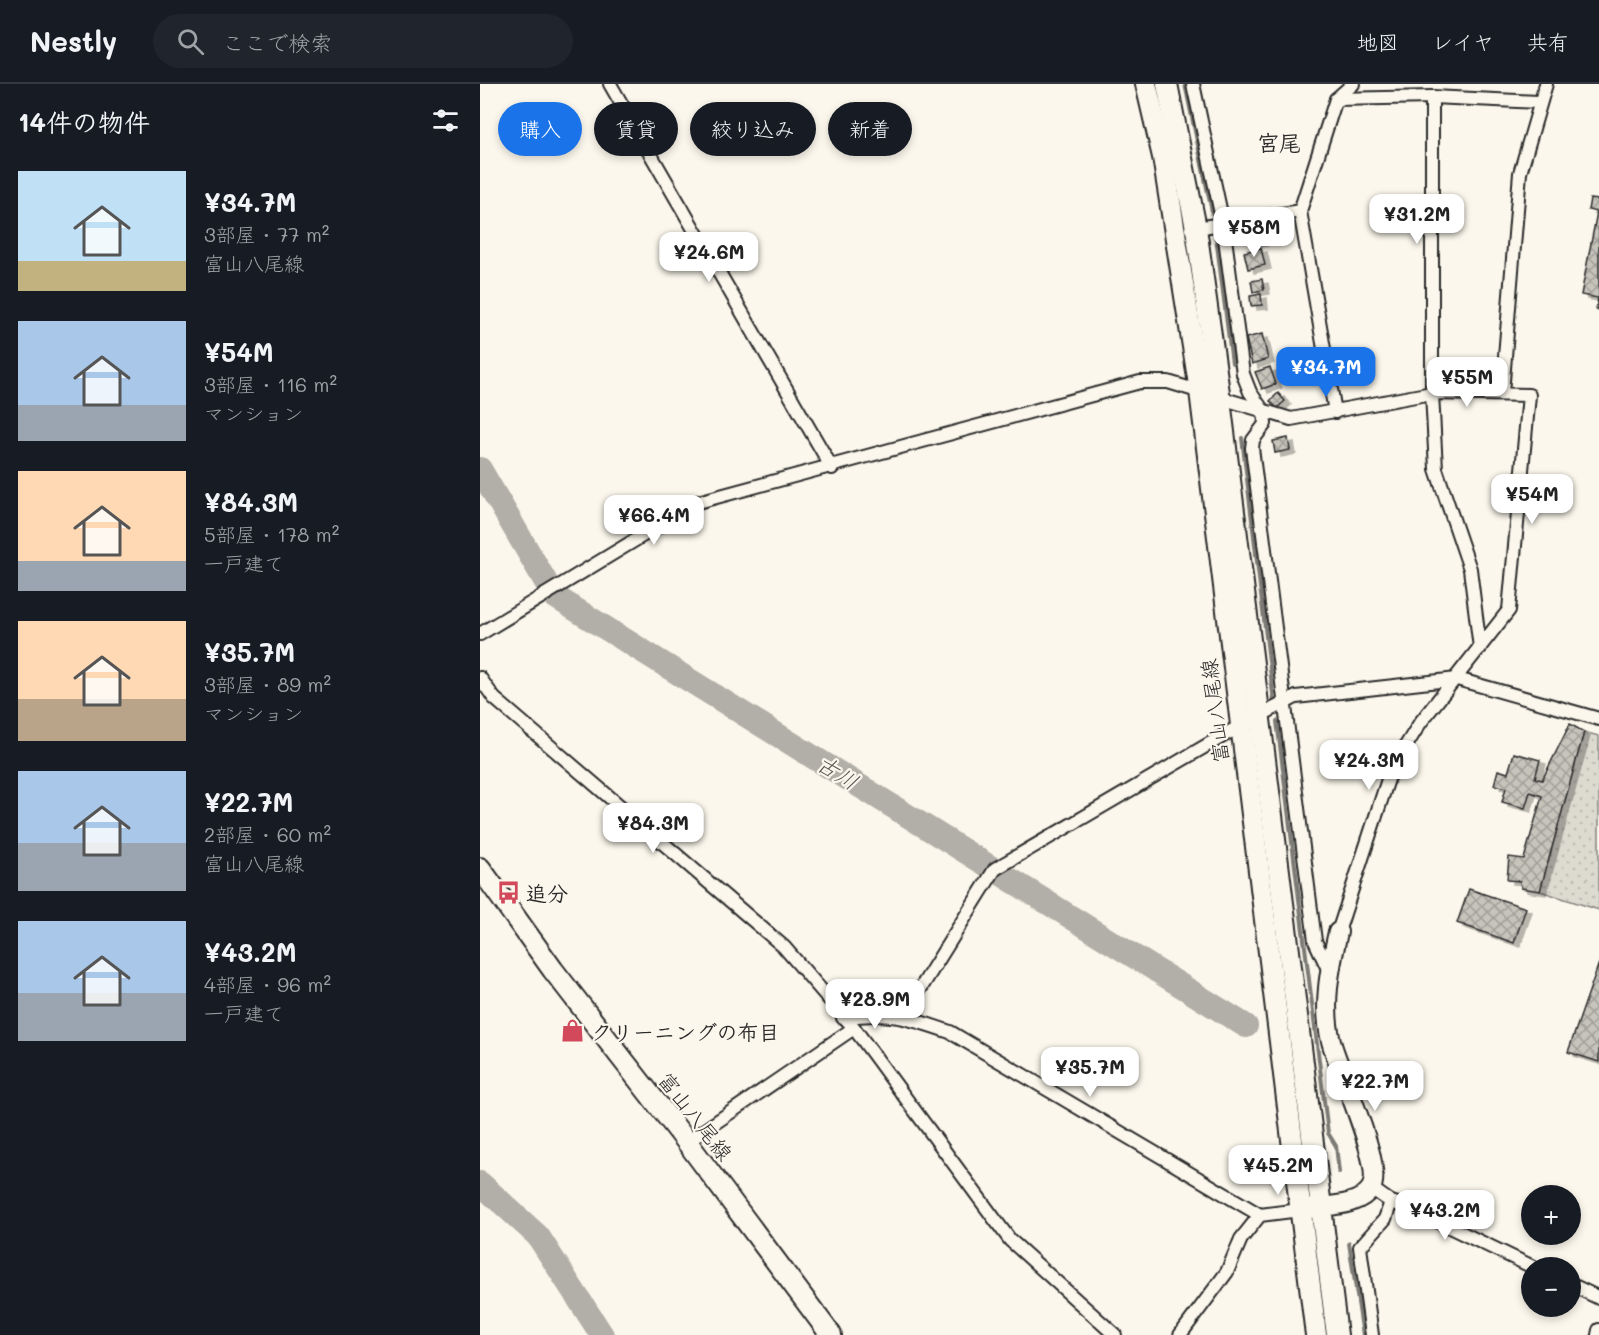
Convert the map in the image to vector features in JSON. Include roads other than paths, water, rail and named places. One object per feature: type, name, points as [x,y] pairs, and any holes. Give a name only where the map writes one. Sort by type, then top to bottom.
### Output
[{"type":"main road","name":"富山八尾線","points":[[1146,84],[1163,156],[1200,391],[1316,1335]]},
{"type":"main road","points":[[1167,84],[1196,228],[1220,400],[1337,1335]]},
{"type":"main road","name":"富山八尾線","points":[[480,868],[553,970],[687,1142],[831,1335]]},
{"type":"street","points":[[610,84],[832,468]]},
{"type":"street","points":[[1193,84],[1223,224],[1243,374],[1250,392],[1264,412],[1265,424],[1253,440],[1252,448],[1282,689],[1286,703],[1287,741],[1315,941],[1329,971]]},
{"type":"street","points":[[1335,412],[1300,211],[1336,99],[1353,84]]},
{"type":"street","points":[[1502,393],[1520,173],[1546,84]]},
{"type":"street","points":[[1336,99],[1432,97],[1539,102]]},
{"type":"street","points":[[1432,97],[1432,393],[1436,469],[1470,569],[1480,648]]},
{"type":"street","points":[[1176,231],[1300,211]]},
{"type":"street","points":[[480,634],[698,502],[832,468],[1140,382],[1168,382],[1200,391],[1220,400],[1291,419],[1432,393],[1529,395],[1509,610],[1457,679],[1420,723],[1391,770],[1338,933],[1329,971],[1327,1003],[1331,1040],[1375,1167],[1371,1188],[1357,1200],[1260,1215],[950,1032],[904,1015],[863,1014],[843,1018]]},
{"type":"street","points":[[480,678],[495,698],[784,947],[854,1028],[1010,1240],[1115,1335]]},
{"type":"street","points":[[904,1015],[995,869],[1240,726],[1296,698],[1457,679],[1599,720]]},
{"type":"street","points":[[687,1142],[854,1028]]},
{"type":"street","points":[[1371,1188],[1391,1202],[1410,1208],[1521,1261]]},
{"type":"street","points":[[1372,1335],[1360,1247],[1385,1219],[1391,1202]]},
{"type":"street","points":[[1180,1335],[1227,1272],[1241,1239],[1260,1215]]},
{"type":"street","points":[[1581,1289],[1599,1298]]},
{"type":"street","points":[[1598,1335],[1599,1330]]},
{"type":"waterway","points":[[1185,84],[1214,221],[1232,363]]},
{"type":"waterway","points":[[1242,438],[1274,702]]},
{"type":"waterway","name":"古川","points":[[480,469],[554,596],[1246,1026]]},
{"type":"waterway","points":[[1277,721],[1328,1133],[1336,1146],[1339,1172]]},
{"type":"waterway","points":[[480,1183],[538,1236],[602,1335]]},
{"type":"waterway","points":[[1349,1243],[1363,1335]]},
{"type":"place","name":"追分","points":[[508,892]]},
{"type":"place","name":"クリーニングの布目","points":[[573,1031]]},
{"type":"district","name":"宮尾","points":[[1279,142]]}]
